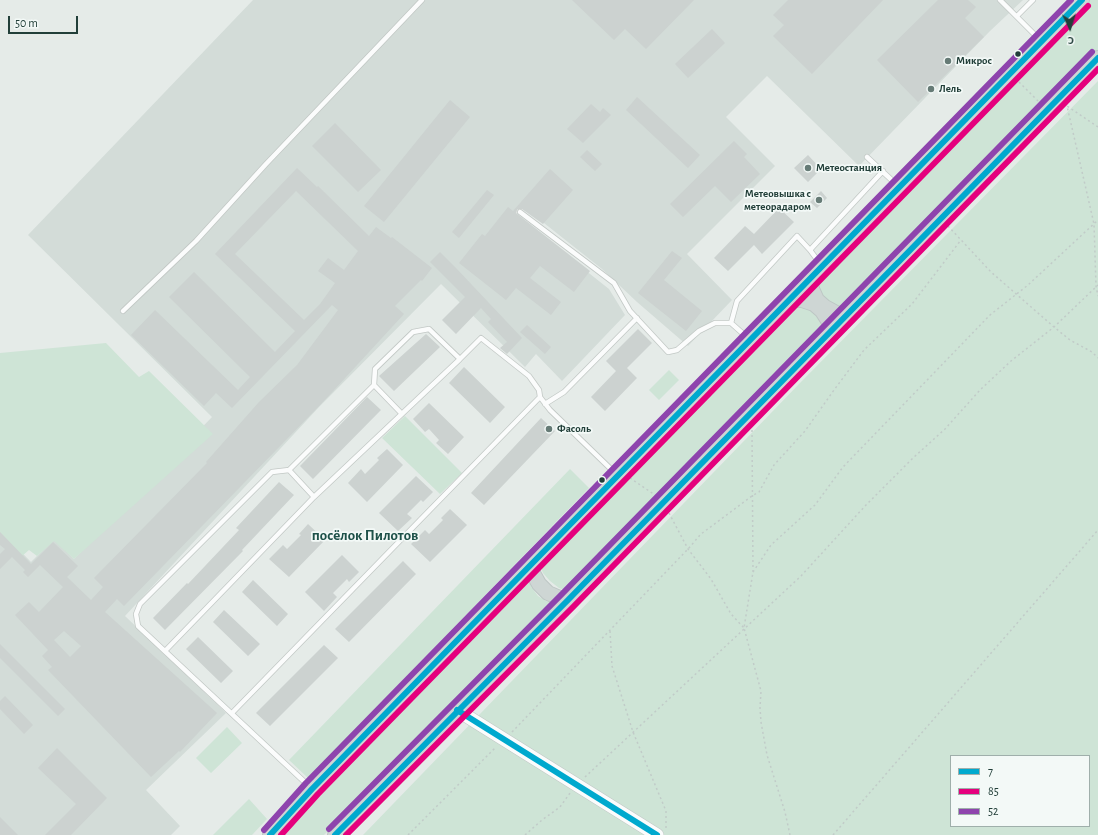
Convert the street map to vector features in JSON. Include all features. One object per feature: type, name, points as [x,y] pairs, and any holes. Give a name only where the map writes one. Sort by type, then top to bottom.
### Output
[{"type":"main road","points":[[270,835],[312,789],[1082,0]]},
{"type":"main road","points":[[335,835],[457,710],[567,601],[1098,58]]},
{"type":"main road","points":[[810,279],[812,289],[817,300],[825,307],[836,313],[847,315]]},
{"type":"main road","points":[[790,299],[802,300],[814,304],[822,311],[829,322],[830,332]]},
{"type":"main road","points":[[529,566],[539,584],[548,593],[567,601]]},
{"type":"street","points":[[457,710],[658,835]]},
{"type":"lane","points":[[123,311],[196,241],[266,164],[422,0]]},
{"type":"lane","points":[[1000,0],[1042,41]]},
{"type":"lane","points":[[1017,16],[1033,0]]},
{"type":"lane","points":[[867,157],[900,187]]},
{"type":"lane","points":[[810,250],[883,172]]},
{"type":"lane","points":[[520,212],[614,283],[630,311],[668,352],[676,350],[699,331],[715,323],[731,323],[750,340]]},
{"type":"lane","points":[[731,323],[737,301],[797,236],[822,266]]},
{"type":"lane","points":[[545,404],[564,392],[637,318]]},
{"type":"lane","points":[[312,789],[138,626],[136,614],[140,604],[272,472],[289,470],[374,385],[375,369],[413,332],[429,329],[460,359]]},
{"type":"lane","points":[[165,651],[314,497],[481,338],[529,376],[539,390],[540,397],[550,410],[620,473]]},
{"type":"lane","points":[[374,385],[402,414]]},
{"type":"lane","points":[[232,713],[540,397]]},
{"type":"lane","points":[[289,470],[314,497]]},
{"type":"path","points":[[1010,74],[1048,110]]},
{"type":"path","points":[[1098,127],[1067,106],[1094,224],[1098,296]]},
{"type":"path","points":[[941,219],[991,272],[1070,340],[1092,352],[1098,358]]},
{"type":"path","points":[[753,572],[770,545],[814,505],[842,467],[990,315],[1028,285],[1098,220]]},
{"type":"path","points":[[408,835],[504,740],[688,550],[701,534],[752,496],[760,492],[774,465],[805,431],[864,350],[912,304],[961,240]]},
{"type":"path","points":[[525,835],[560,807],[577,785],[801,576],[866,505],[913,458],[945,429],[980,390],[1011,361],[1054,327],[1097,286]]},
{"type":"path","points":[[752,412],[753,572],[744,628],[761,691],[761,722],[767,755],[785,812],[790,835]]},
{"type":"path","points":[[620,473],[664,502],[688,550],[711,579],[731,614],[744,628]]},
{"type":"path","points":[[833,835],[1098,530]]},
{"type":"path","points":[[610,631],[612,666],[633,732],[666,810],[666,835]]},
{"type":"shaded area","points":[[253,0],[1023,0],[990,31],[859,166],[767,76],[726,117],[775,166],[687,254],[732,300],[688,346],[637,302],[602,269],[520,204],[513,213],[609,289],[625,315],[562,381],[536,354],[525,367],[441,284],[319,407],[125,616],[226,713],[146,790],[180,826],[171,835],[0,835],[0,530],[31,562],[54,539],[74,559],[212,417],[28,235]]},
{"type":"green space","points":[[1090,0],[1098,0],[1098,50],[844,310],[820,297],[814,281]]},
{"type":"green space","points":[[1098,81],[1098,835],[363,835],[799,384]]},
{"type":"green space","points":[[792,304],[811,308],[819,315],[825,330],[568,591],[559,588],[550,581],[543,573],[539,563]]},
{"type":"green space","points":[[106,343],[139,377],[149,371],[213,434],[74,559],[54,541],[37,556],[29,550],[22,556],[0,532],[0,353]]},
{"type":"green space","points":[[669,370],[679,380],[659,400],[649,390]]},
{"type":"green space","points":[[405,416],[462,473],[440,494],[382,438]]},
{"type":"green space","points":[[570,469],[589,488],[308,778],[289,760]]},
{"type":"green space","points":[[527,577],[538,596],[546,601],[555,603],[324,835],[278,835]]},
{"type":"green space","points":[[227,727],[242,743],[211,773],[196,758]]},
{"type":"green space","points":[[249,799],[267,819],[252,835],[213,835]]},
{"type":"building","points":[[572,0],[694,0],[646,49],[625,29],[614,40]]},
{"type":"building","points":[[788,0],[883,0],[812,74],[773,36],[784,25],[773,15]]},
{"type":"building","points":[[938,0],[968,0],[976,7],[965,18],[984,37],[918,102],[877,60]]},
{"type":"building","points":[[712,29],[725,43],[688,78],[675,64]]},
{"type":"building","points":[[637,97],[700,155],[688,168],[626,110]]},
{"type":"building","points":[[450,100],[470,117],[384,222],[364,206]]},
{"type":"building","points":[[591,104],[600,112],[603,108],[611,115],[583,143],[567,129]]},
{"type":"building","points":[[335,123],[381,170],[358,192],[312,146]]},
{"type":"building","points":[[734,141],[747,154],[744,157],[760,174],[731,202],[715,186],[683,217],[670,204]]},
{"type":"building","points":[[587,150],[602,164],[595,171],[580,157]]},
{"type":"building","name":"Метеостанция","points":[[808,155],[821,169],[808,182],[794,168]]},
{"type":"building","points":[[297,168],[317,187],[318,186],[369,236],[376,227],[391,238],[392,237],[432,268],[422,281],[421,280],[395,306],[404,314],[323,402],[124,606],[117,599],[105,612],[217,713],[180,752],[179,751],[151,777],[48,670],[52,667],[42,656],[48,650],[15,615],[29,602],[39,612],[63,587],[40,565],[28,577],[23,572],[25,570],[12,557],[0,569],[0,554],[5,549],[0,545],[0,532],[31,564],[53,542],[78,566],[67,577],[91,600],[103,587],[94,578],[207,463],[206,462],[259,402],[297,365],[338,310],[332,305],[232,408],[216,393],[204,406],[131,335],[155,310],[238,390],[250,377],[169,297],[194,272],[275,352],[295,331],[215,254]],"holes":[[[296,191],[358,251],[344,270],[328,258],[318,271],[335,283],[320,304],[304,320],[235,254]],[[64,631],[81,646],[70,657],[54,640]]]},
{"type":"building","points":[[550,169],[573,190],[543,224],[522,209],[518,209],[516,213],[590,271],[574,292],[540,266],[530,278],[561,302],[551,315],[516,288],[506,300],[459,263],[482,234],[485,236],[508,207],[513,211]]},
{"type":"building","points":[[487,190],[494,195],[459,238],[452,232]]},
{"type":"building","name":"Метеовышка с метеорадаром","points":[[821,191],[827,198],[817,208],[810,202]]},
{"type":"building","points":[[779,208],[794,222],[762,254],[754,245],[728,271],[714,258],[745,226],[754,234]]},
{"type":"building","points":[[672,251],[682,258],[664,280],[702,311],[686,331],[638,293]]},
{"type":"building","points":[[440,252],[522,338],[507,354],[500,348],[507,342],[488,322],[491,319],[481,308],[456,334],[442,320],[465,297],[430,262]]},
{"type":"building","points":[[527,325],[551,347],[545,354],[520,332]]},
{"type":"building","points":[[638,329],[652,343],[627,368],[637,378],[605,411],[591,397],[616,371],[606,361]]},
{"type":"building","points":[[426,334],[440,347],[394,391],[379,376]]},
{"type":"building","points":[[464,367],[505,407],[490,423],[449,383]]},
{"type":"building","points":[[367,397],[381,410],[313,479],[300,466]]},
{"type":"building","points":[[429,403],[464,437],[448,454],[436,443],[439,440],[429,429],[425,432],[413,419]]},
{"type":"building","points":[[541,418],[555,431],[484,505],[471,493]]},
{"type":"building","points":[[387,449],[403,465],[367,502],[348,483],[361,469],[365,474],[379,460],[377,458]]},
{"type":"building","points":[[416,476],[433,492],[423,502],[421,500],[407,514],[412,518],[398,531],[379,513]]},
{"type":"building","points":[[279,482],[294,495],[242,550],[243,551],[165,630],[153,618],[187,583],[188,584],[239,530],[236,528]]},
{"type":"building","points":[[450,509],[467,525],[430,562],[411,544],[425,530],[429,534],[443,520],[441,518]]},
{"type":"building","points":[[308,524],[325,540],[289,577],[269,559],[283,545],[287,549],[301,535],[299,534]]},
{"type":"building","points":[[342,555],[359,572],[349,582],[347,579],[333,593],[337,597],[324,611],[305,592]]},
{"type":"building","points":[[403,561],[416,574],[349,642],[335,629]]},
{"type":"building","points":[[253,580],[288,614],[277,626],[242,592]]},
{"type":"building","points":[[224,610],[260,644],[248,656],[213,622]]},
{"type":"building","points":[[198,637],[233,671],[221,683],[186,649]]},
{"type":"building","points":[[0,644],[65,709],[58,716],[0,658]]},
{"type":"building","points":[[324,645],[338,658],[270,726],[256,713]]},
{"type":"building","points":[[5,696],[33,725],[24,734],[0,709],[0,701]]},
{"type":"building","points":[[57,748],[107,798],[71,835],[45,835],[76,804],[38,768]]},
{"type":"building","points":[[0,817],[18,835],[0,835]]},
{"type":"transit line","name":"52","points":[[264,830],[306,783],[1071,0]]},
{"type":"transit line","name":"7","points":[[270,835],[312,789],[1082,0]]},
{"type":"transit line","name":"85","points":[[281,835],[318,794],[1088,6]]},
{"type":"transit line","name":"52","points":[[329,829],[561,595],[1092,52]]},
{"type":"transit line","name":"7","points":[[335,835],[567,601],[1098,58]]},
{"type":"transit line","name":"85","points":[[346,835],[573,607],[1098,69]]},
{"type":"transit line","name":"7","points":[[457,710],[657,835]]},
{"type":"place","name":"Микрос","points":[[948,61]]},
{"type":"place","name":"Лель","points":[[931,89]]},
{"type":"place","name":"Метеостанция","points":[[808,168]]},
{"type":"place","name":"Метеовышка с метеорадаром","points":[[819,200]]},
{"type":"place","name":"Фасоль","points":[[549,429]]},
{"type":"district","name":"посёлок Пилотов","points":[[365,535]]}]
